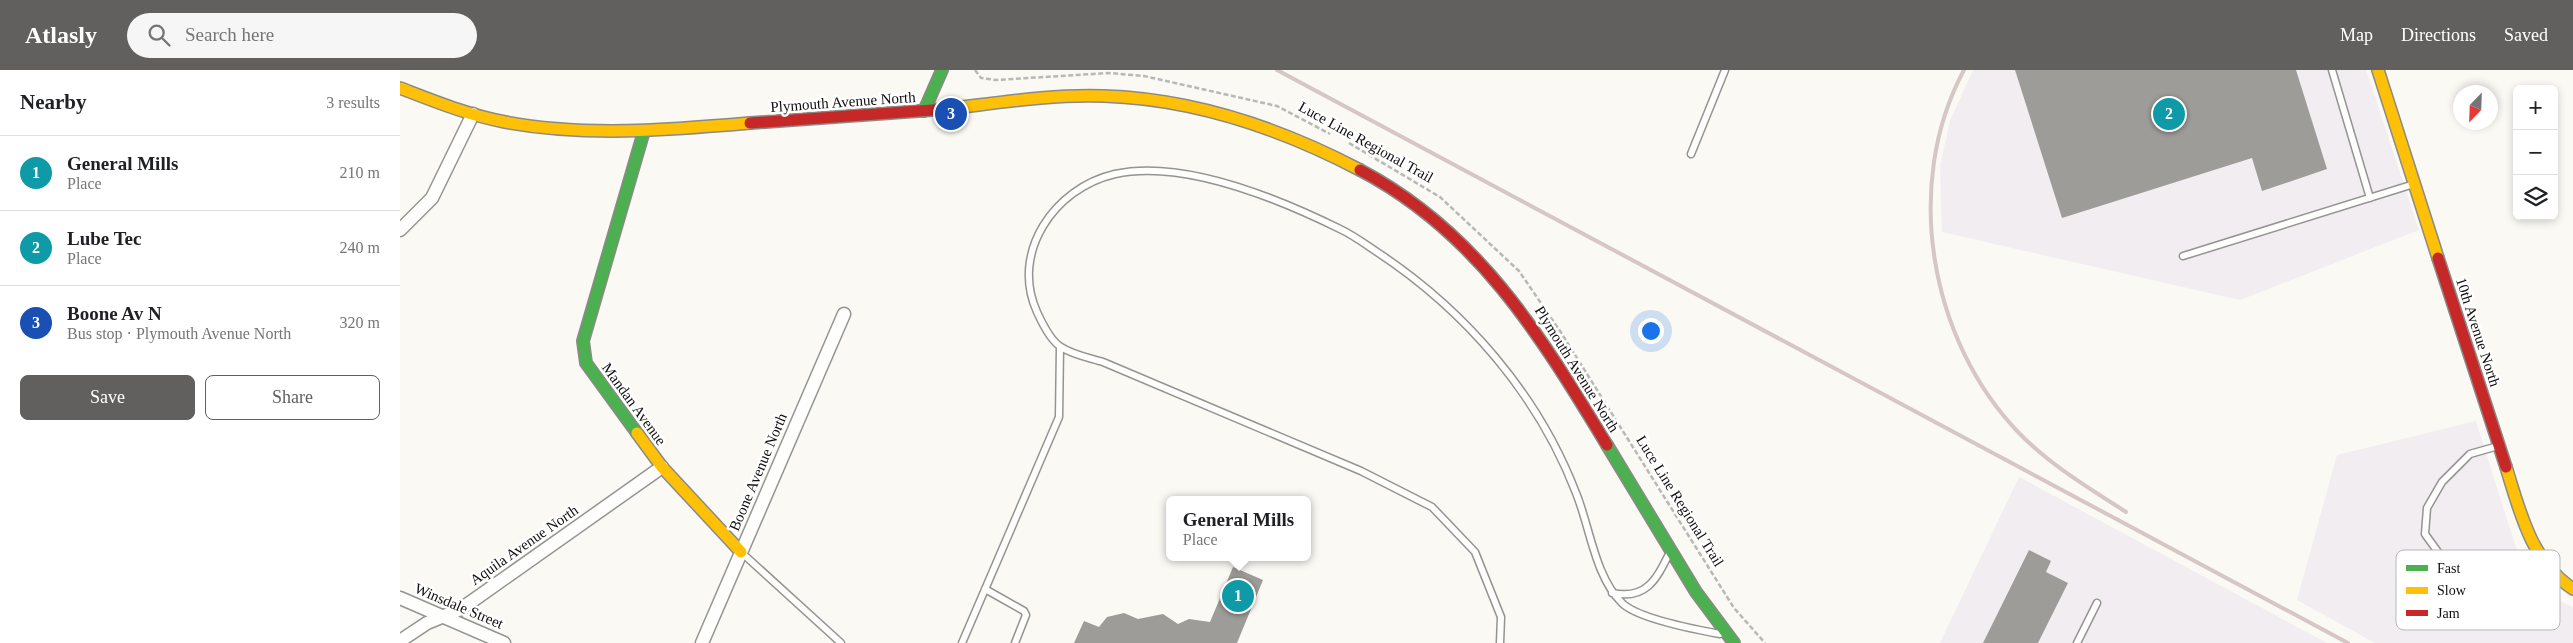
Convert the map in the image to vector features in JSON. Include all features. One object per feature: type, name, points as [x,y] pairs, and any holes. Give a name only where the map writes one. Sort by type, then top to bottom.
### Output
[{"type":"street","points":[[924,111],[942,70]]},
{"type":"street","name":"10th Avenue North","points":[[2378,70],[2499,445],[2531,542],[2536,550]]},
{"type":"street","name":"Plymouth Avenue North","points":[[400,88],[473,114],[507,122],[551,128],[644,131],[1105,96],[1163,101],[1216,111],[1273,129],[1353,167],[1442,225],[1517,304],[1548,347],[1671,551],[1730,639]]},
{"type":"street","points":[[400,230],[432,198],[473,114]]},
{"type":"street","name":"Mandan Avenue","points":[[644,131],[583,341],[586,363],[662,467],[741,552]]},
{"type":"street","name":"Boone Avenue North","points":[[702,643],[844,314]]},
{"type":"street","name":"Aquila Avenue North","points":[[400,641],[443,616],[461,609],[662,467]]},
{"type":"street","name":"10th Avenue North","points":[[2560,578],[2573,589]]},
{"type":"street","name":"Winsdale Street","points":[[400,598],[504,643]]},
{"type":"lane","points":[[1690,154],[1726,70]]},
{"type":"lane","points":[[2332,70],[2370,198]]},
{"type":"lane","points":[[1500,643],[1501,617],[1475,552],[1432,507],[1362,471],[1103,362],[1060,347],[1042,323],[1031,298],[1027,267],[1036,235],[1055,211],[1079,189],[1113,174],[1149,170],[1191,176],[1264,195],[1343,230],[1421,283],[1467,324],[1518,386],[1556,446],[1577,494],[1592,544],[1612,593],[1625,607],[1641,614],[1730,639]]},
{"type":"lane","points":[[2183,256],[2415,184]]},
{"type":"lane","points":[[962,643],[1058,416],[1060,347]]},
{"type":"lane","points":[[2437,550],[2425,534],[2427,508],[2442,482],[2470,454],[2499,445]]},
{"type":"lane","points":[[1612,593],[1626,596],[1644,590],[1657,580],[1671,551]]},
{"type":"lane","points":[[741,552],[841,643]]},
{"type":"lane","points":[[985,589],[1024,611],[1026,615],[1014,643]]},
{"type":"lane","points":[[2077,643],[2097,603]]},
{"type":"path","name":"Luce Line Regional Trail","points":[[975,70],[980,78],[996,80],[1109,73],[1152,78],[1277,106],[1335,136]]},
{"type":"path","name":"Luce Line Regional Trail","points":[[1342,140],[1373,155],[1440,197],[1519,271],[1560,331],[1734,608],[1765,643]]},
{"type":"shaded area","points":[[1973,70],[2366,70],[2419,230],[2240,300],[1942,232],[1940,166],[1950,121]]},
{"type":"shaded area","points":[[2476,421],[2517,550],[2396,550],[2396,630],[2560,630],[2560,600],[2573,607],[2573,643],[2375,643],[2297,600],[2337,455]]},
{"type":"shaded area","points":[[2019,477],[2327,643],[1940,643]]},
{"type":"building","points":[[2015,70],[2296,70],[2327,169],[2262,191],[2252,158],[2062,218]]},
{"type":"building","points":[[2029,550],[2051,561],[2046,572],[2068,583],[2038,643],[1983,643]]},
{"type":"building","points":[[1233,567],[1263,580],[1237,643],[1074,643],[1084,621],[1099,627],[1107,617],[1124,613],[1138,619],[1163,614],[1178,624],[1189,619],[1210,622]]},
{"type":"railway","points":[[1277,70],[2348,643]]},
{"type":"railway","points":[[1964,70],[1945,115],[1934,162],[1931,211],[1935,260],[1946,308],[1964,354],[1989,396],[2019,433],[2057,466],[2126,512]]},
{"type":"traffic: fast","points":[[924,111],[942,70]]},
{"type":"traffic: fast","points":[[637,433],[586,363],[583,341],[644,131]]},
{"type":"traffic: fast","points":[[1607,445],[1696,592],[1734,643]]},
{"type":"traffic: slow","points":[[2378,70],[2438,258]]},
{"type":"traffic: slow","points":[[400,88],[478,116],[535,127],[627,131],[750,123]]},
{"type":"traffic: slow","points":[[946,109],[1064,96],[1138,98],[1171,103],[1236,118],[1299,141],[1360,170]]},
{"type":"traffic: slow","points":[[637,433],[662,467],[741,552]]},
{"type":"traffic: slow","points":[[2506,467],[2522,518],[2537,550]]},
{"type":"traffic: slow","points":[[2560,579],[2573,589]]},
{"type":"traffic: jam","points":[[750,123],[946,109]]},
{"type":"traffic: jam","points":[[1360,170],[1402,195],[1439,224],[1472,255],[1531,326],[1607,445]]},
{"type":"traffic: jam","points":[[2438,258],[2506,467]]},
{"type":"place","name":"Boone Av N","points":[[951,114]]},
{"type":"place","name":"Lube Tec","points":[[2169,114]]},
{"type":"place","name":"General Mills","points":[[1238,596]]}]
